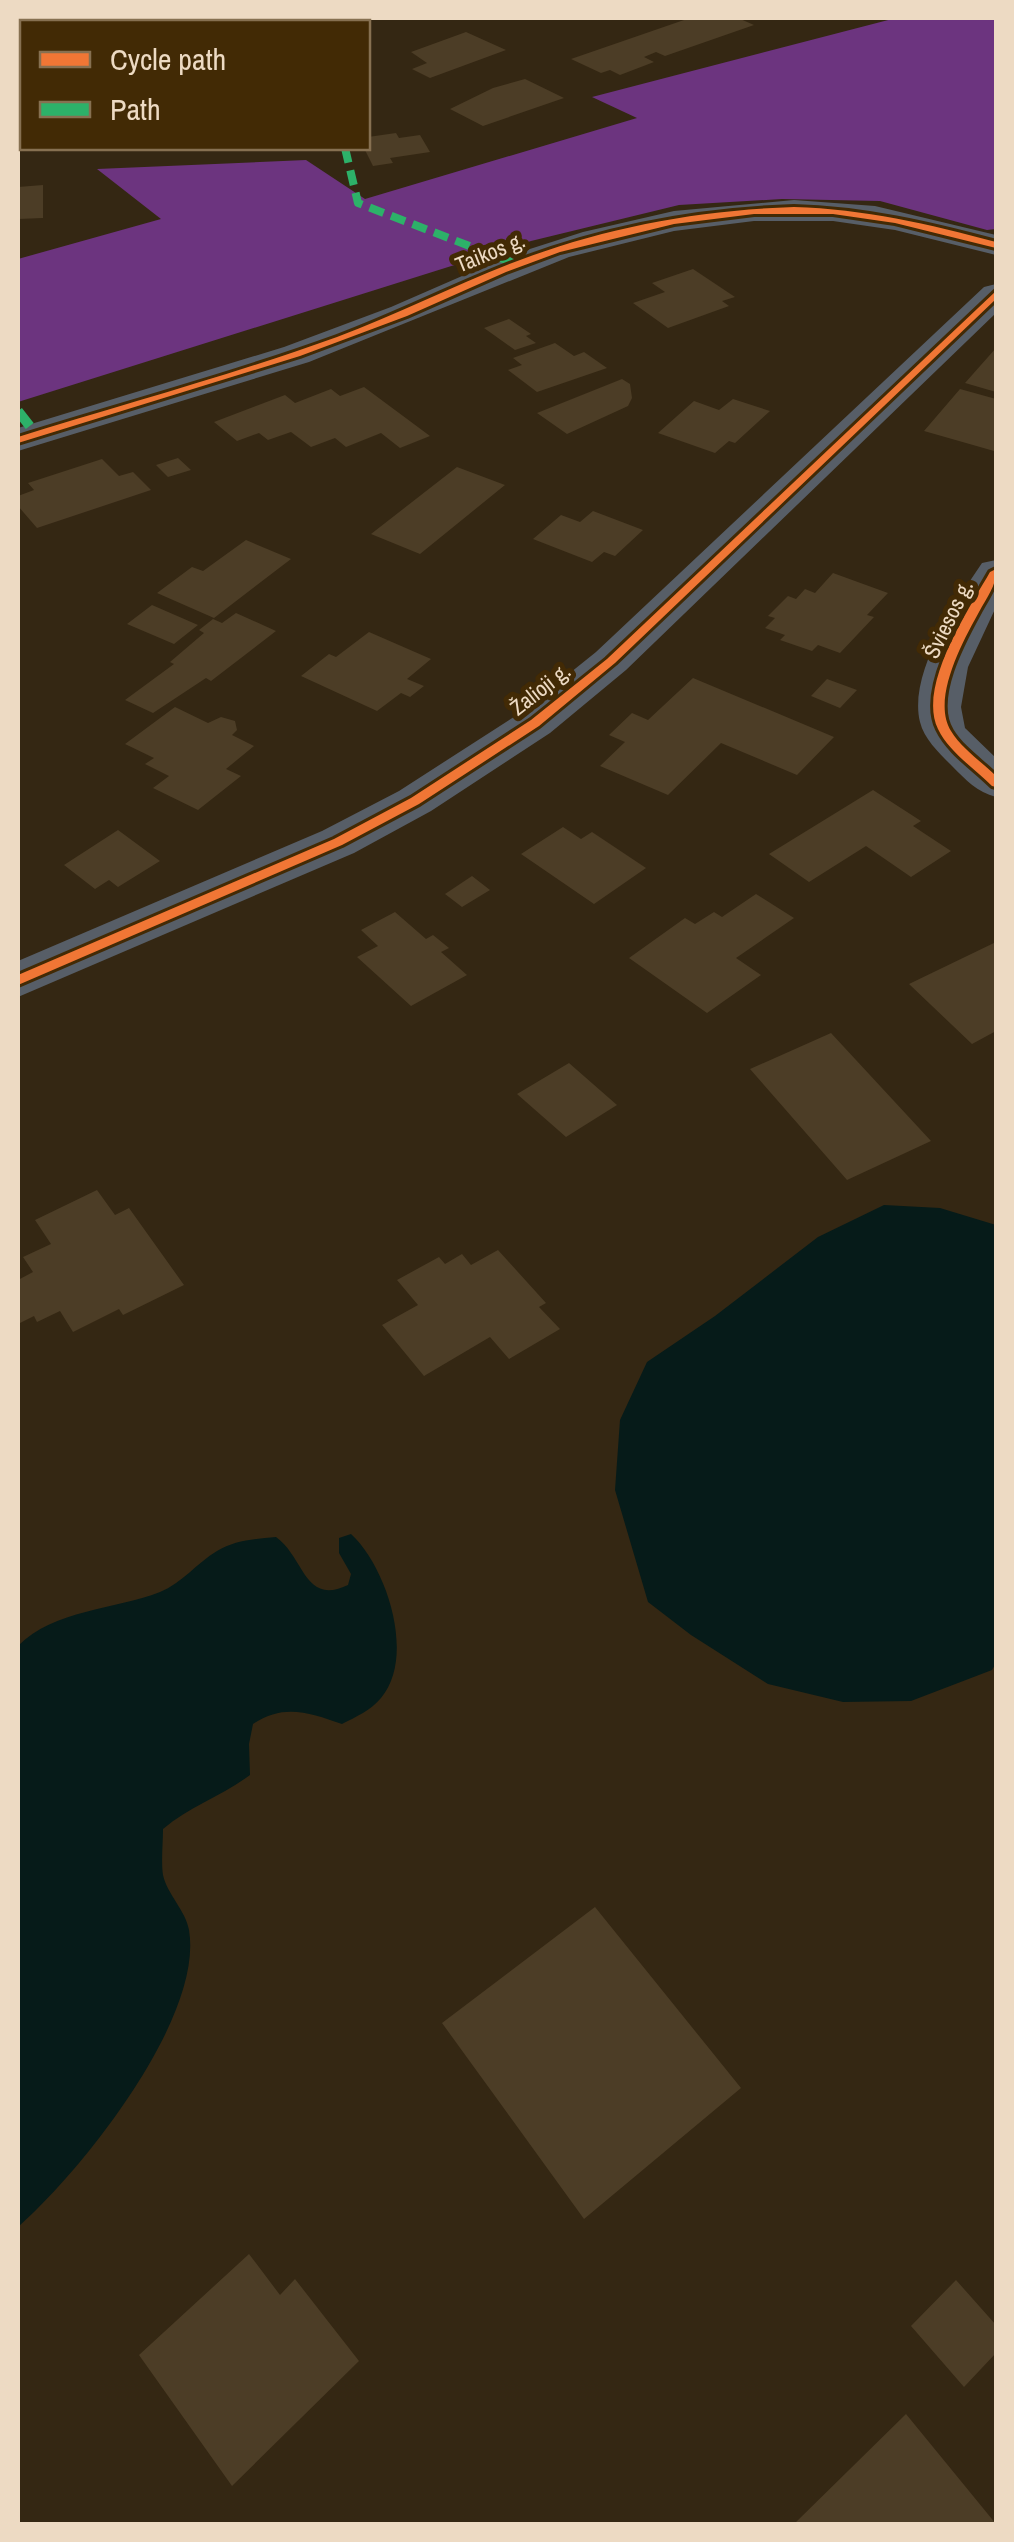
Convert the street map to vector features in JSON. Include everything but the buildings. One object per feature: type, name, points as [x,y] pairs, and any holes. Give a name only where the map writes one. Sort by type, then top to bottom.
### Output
[{"type":"street","name":"Taikos g.","points":[[18,440],[386,322],[516,264],[560,249],[644,228],[729,214],[836,211],[903,221],[996,245]]},
{"type":"street","name":"Žalioji g.","points":[[18,980],[338,842],[414,801],[500,747],[611,662],[996,294]]},
{"type":"street","name":"Šviesos g.","points":[[996,572],[963,633],[938,694],[942,728],[996,782]]},
{"type":"shaded area","points":[[896,18],[996,18],[996,229],[987,230],[880,201],[782,199],[679,205],[531,241],[18,402],[18,259],[161,219],[97,169],[306,160],[365,199],[637,118],[592,97]]},
{"type":"water","points":[[884,1205],[940,1208],[996,1225],[996,1663],[992,1670],[911,1701],[843,1702],[768,1684],[648,1602],[615,1490],[620,1420],[647,1362],[818,1237]]},
{"type":"water","points":[[351,1534],[376,1568],[393,1613],[396,1660],[391,1681],[373,1706],[342,1724],[286,1712],[253,1724],[250,1775],[163,1829],[163,1875],[189,1930],[189,1966],[177,2006],[158,2048],[104,2132],[18,2227],[18,1646],[49,1624],[67,1617],[160,1592],[217,1551],[246,1541],[276,1537],[314,1585],[333,1590],[348,1585],[351,1574],[339,1553],[339,1538]]},
{"type":"marked path","points":[[345,150],[358,203],[516,264]]},
{"type":"marked path","points":[[18,411],[36,434]]},
{"type":"cycle path","points":[[18,440],[342,338],[557,250],[674,221],[754,211],[833,211],[895,220],[996,245]]},
{"type":"cycle path","points":[[18,980],[338,842],[415,801],[535,723],[611,661],[996,294]]},
{"type":"cycle path","points":[[996,572],[947,667],[939,707],[945,732],[996,783]]}]
